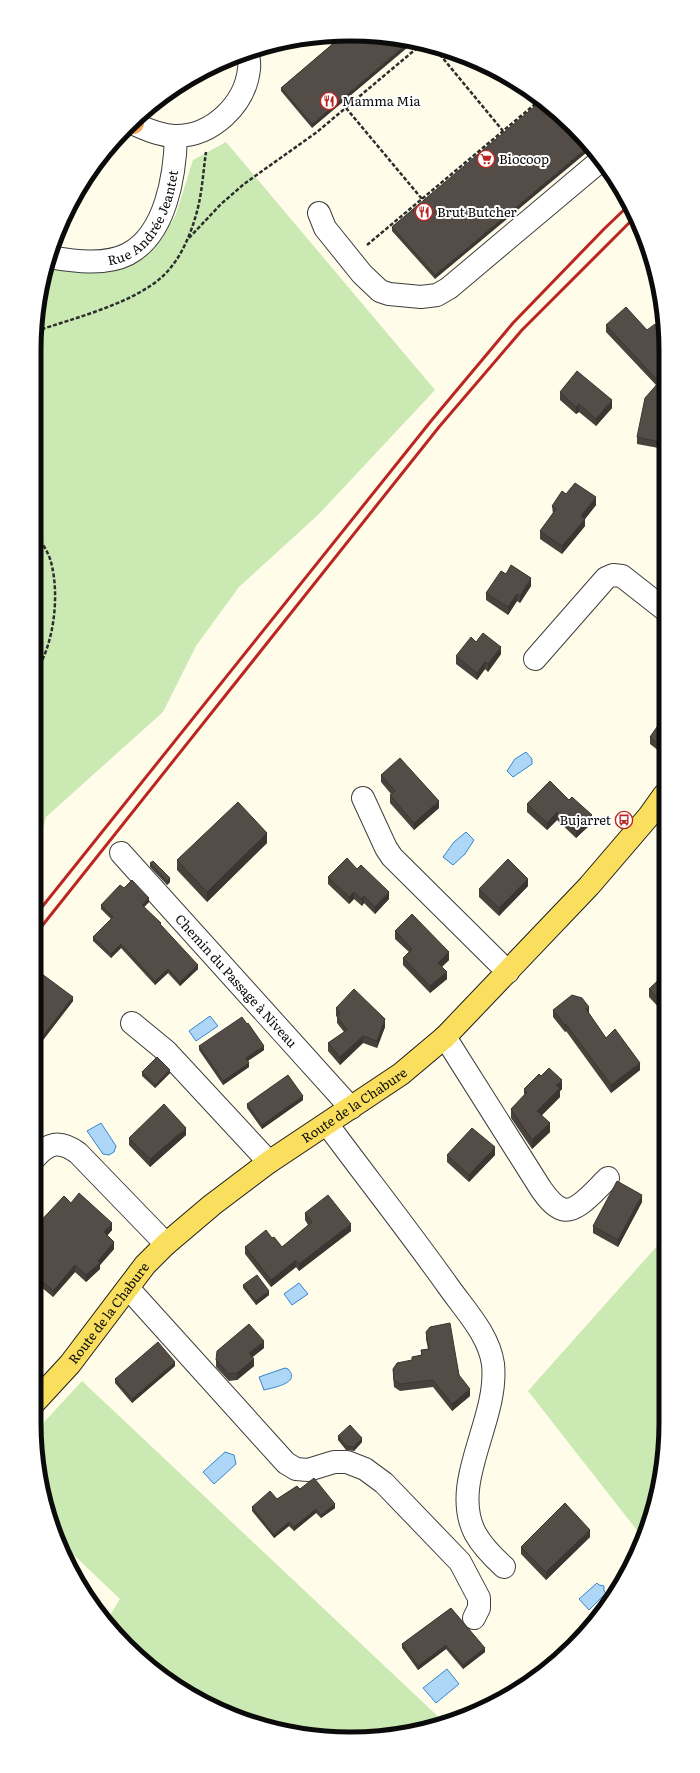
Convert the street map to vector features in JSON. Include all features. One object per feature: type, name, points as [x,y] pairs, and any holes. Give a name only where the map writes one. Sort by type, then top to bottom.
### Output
[{"type":"main road","name":"Route de la Chabure","points":[[41,1395],[70,1364],[146,1265],[166,1244],[212,1205],[269,1162],[401,1074],[445,1037],[589,886],[649,816],[659,802]]},
{"type":"street","points":[[138,126],[163,135],[176,136],[209,128],[229,113],[243,93],[250,69],[249,58]]},
{"type":"street","name":"Rue Andrée Jeantet","points":[[55,258],[73,261],[109,260],[128,254],[144,242],[159,222],[166,199],[176,152],[176,136]]},
{"type":"street","points":[[319,213],[325,228],[371,284],[380,291],[389,294],[421,297],[437,295],[449,288],[596,164]]},
{"type":"street","points":[[535,659],[606,578],[613,575],[622,576],[659,605]]},
{"type":"street","points":[[362,798],[386,848],[392,857],[508,972]]},
{"type":"street","name":"Chemin du Passage à Niveau","points":[[121,854],[351,1108]]},
{"type":"street","points":[[132,1023],[166,1051],[269,1162]]},
{"type":"street","points":[[445,1037],[541,1189],[552,1202],[561,1208],[570,1209],[579,1205],[608,1178]]},
{"type":"street","points":[[327,1124],[436,1268],[480,1330],[490,1350],[493,1366],[490,1409],[467,1487],[468,1509],[475,1532],[489,1553],[504,1567]]},
{"type":"street","points":[[41,1150],[50,1145],[58,1144],[69,1146],[78,1153],[166,1244]]},
{"type":"street","points":[[128,1288],[286,1463],[296,1469],[308,1470],[334,1462],[347,1462],[365,1469],[384,1482],[460,1562],[479,1598],[479,1608],[474,1618]]},
{"type":"path","points":[[187,240],[221,204],[244,184],[317,132],[416,49]]},
{"type":"path","points":[[440,55],[503,131]]},
{"type":"path","points":[[350,259],[536,103]]},
{"type":"path","points":[[346,108],[422,199]]},
{"type":"path","points":[[41,543],[51,562],[56,600],[47,648],[41,660]]},
{"type":"green space","points":[[226,142],[435,390],[318,515],[239,587],[196,646],[163,712],[46,817],[41,836],[41,350],[47,290],[53,265],[143,256],[162,239],[176,214],[193,160]]},
{"type":"green space","points":[[659,1244],[658,1443],[653,1483],[643,1522],[639,1532],[528,1391]]},
{"type":"green space","points":[[82,1381],[440,1718],[410,1726],[370,1731],[350,1732],[310,1729],[290,1726],[251,1716],[213,1700],[178,1680],[146,1655],[118,1627],[109,1616],[120,1599],[69,1550],[57,1522],[47,1483],[41,1425]]},
{"type":"water","points":[[526,752],[532,759],[532,764],[513,777],[507,771],[515,759]]},
{"type":"water","points":[[466,832],[474,840],[465,854],[453,865],[443,857],[454,842]]},
{"type":"water","points":[[210,1016],[218,1026],[196,1041],[189,1031]]},
{"type":"water","points":[[101,1123],[116,1146],[114,1152],[109,1155],[103,1154],[87,1131]]},
{"type":"water","points":[[299,1283],[308,1294],[292,1305],[284,1294]]},
{"type":"water","points":[[285,1368],[288,1369],[291,1374],[289,1381],[279,1386],[264,1390],[259,1377]]},
{"type":"water","points":[[225,1452],[234,1455],[236,1464],[214,1484],[203,1472]]},
{"type":"water","points":[[597,1583],[604,1586],[604,1591],[606,1593],[589,1610],[579,1599]]},
{"type":"water","points":[[447,1669],[459,1684],[436,1703],[423,1688]]},
{"type":"building","points":[[335,42],[370,42],[404,46],[312,124],[281,88]]},
{"type":"building","points":[[537,104],[554,118],[585,149],[435,275],[392,227]]},
{"type":"building","points":[[626,307],[647,330],[655,324],[658,330],[659,382],[606,325]]},
{"type":"building","points":[[577,371],[612,400],[596,419],[579,404],[576,407],[560,392]]},
{"type":"building","points":[[659,382],[659,442],[637,437],[645,398]]},
{"type":"building","points":[[575,483],[596,497],[581,516],[585,519],[562,546],[540,531],[556,509],[552,506],[562,491],[566,494]]},
{"type":"building","points":[[511,565],[531,578],[520,596],[517,594],[508,607],[486,593],[501,571],[506,574]]},
{"type":"building","points":[[41,577],[42,583],[41,609]]},
{"type":"building","points":[[483,633],[501,647],[488,664],[485,662],[477,673],[456,656],[471,637],[476,642]]},
{"type":"building","points":[[659,724],[659,744],[650,737]]},
{"type":"building","points":[[400,758],[439,801],[414,823],[390,795],[395,791],[381,775]]},
{"type":"building","points":[[550,781],[569,800],[572,797],[592,815],[576,831],[557,812],[547,823],[527,804]]},
{"type":"building","points":[[238,802],[267,833],[207,892],[177,860]]},
{"type":"building","points":[[347,858],[357,869],[361,865],[389,892],[375,907],[364,896],[362,899],[354,892],[349,897],[328,877]]},
{"type":"building","points":[[508,859],[528,879],[499,908],[479,889]]},
{"type":"building","points":[[153,861],[170,878],[167,881],[150,863]]},
{"type":"building","points":[[132,880],[149,898],[142,905],[161,923],[160,924],[198,965],[180,982],[168,969],[155,981],[121,944],[111,954],[93,937],[113,917],[101,905],[120,885],[124,888]]},
{"type":"building","points":[[412,914],[449,952],[438,963],[447,972],[430,986],[403,958],[412,949],[395,931]]},
{"type":"building","points":[[42,974],[73,997],[43,1036],[41,1034]]},
{"type":"building","points":[[659,980],[659,1000],[649,989]]},
{"type":"building","points":[[354,989],[385,1019],[377,1041],[363,1036],[340,1057],[328,1043],[347,1030],[337,1016],[340,1013],[336,1008]]},
{"type":"building","points":[[572,995],[582,998],[589,1007],[586,1009],[606,1038],[615,1029],[640,1063],[611,1085],[566,1024],[565,1025],[553,1010]]},
{"type":"building","points":[[242,1017],[264,1046],[246,1058],[249,1063],[223,1081],[199,1046]]},
{"type":"building","points":[[157,1057],[170,1070],[155,1085],[142,1072]]},
{"type":"building","points":[[549,1068],[562,1080],[556,1085],[560,1088],[537,1111],[550,1123],[532,1140],[511,1109],[527,1092],[524,1089],[539,1074],[541,1076]]},
{"type":"building","points":[[288,1075],[303,1096],[262,1125],[247,1104]]},
{"type":"building","points":[[164,1104],[186,1128],[150,1159],[129,1138]]},
{"type":"building","points":[[472,1128],[495,1147],[469,1175],[447,1155]]},
{"type":"building","points":[[617,1181],[642,1195],[618,1240],[593,1226]]},
{"type":"building","points":[[79,1193],[112,1223],[104,1232],[114,1242],[98,1261],[100,1263],[86,1275],[75,1265],[53,1291],[41,1280],[41,1221],[64,1196],[71,1203]]},
{"type":"building","points":[[328,1195],[351,1224],[299,1264],[296,1260],[271,1280],[245,1247],[266,1230],[282,1247],[312,1222],[305,1213]]},
{"type":"building","points":[[257,1275],[269,1291],[256,1301],[243,1285]]},
{"type":"building","points":[[450,1323],[459,1375],[470,1389],[452,1404],[433,1380],[400,1384],[394,1380],[393,1369],[397,1363],[412,1360],[412,1357],[422,1355],[421,1350],[429,1349],[426,1332],[430,1327]]},
{"type":"building","points":[[249,1324],[264,1341],[249,1353],[254,1359],[237,1373],[229,1374],[216,1360],[217,1351]]},
{"type":"building","points":[[158,1342],[175,1362],[132,1399],[115,1379]]},
{"type":"building","points":[[350,1425],[362,1438],[354,1447],[346,1446],[338,1436]]},
{"type":"building","points":[[314,1478],[335,1504],[321,1515],[316,1509],[294,1527],[289,1522],[274,1535],[252,1507],[270,1491],[277,1499],[297,1486],[300,1489]]},
{"type":"building","points":[[565,1503],[590,1530],[546,1572],[521,1547]]},
{"type":"building","points":[[451,1608],[485,1648],[463,1665],[446,1645],[418,1666],[402,1644]]},
{"type":"railway","points":[[41,908],[431,421],[513,323],[625,209]]},
{"type":"railway","points":[[41,927],[439,427],[522,330],[631,221]]},
{"type":"place","name":"Mamma Mia","points":[[329,101]]},
{"type":"place","name":"Biocoop","points":[[486,159]]},
{"type":"place","name":"Brut Butcher","points":[[424,212]]},
{"type":"place","name":"Bujarret","points":[[624,820]]}]
